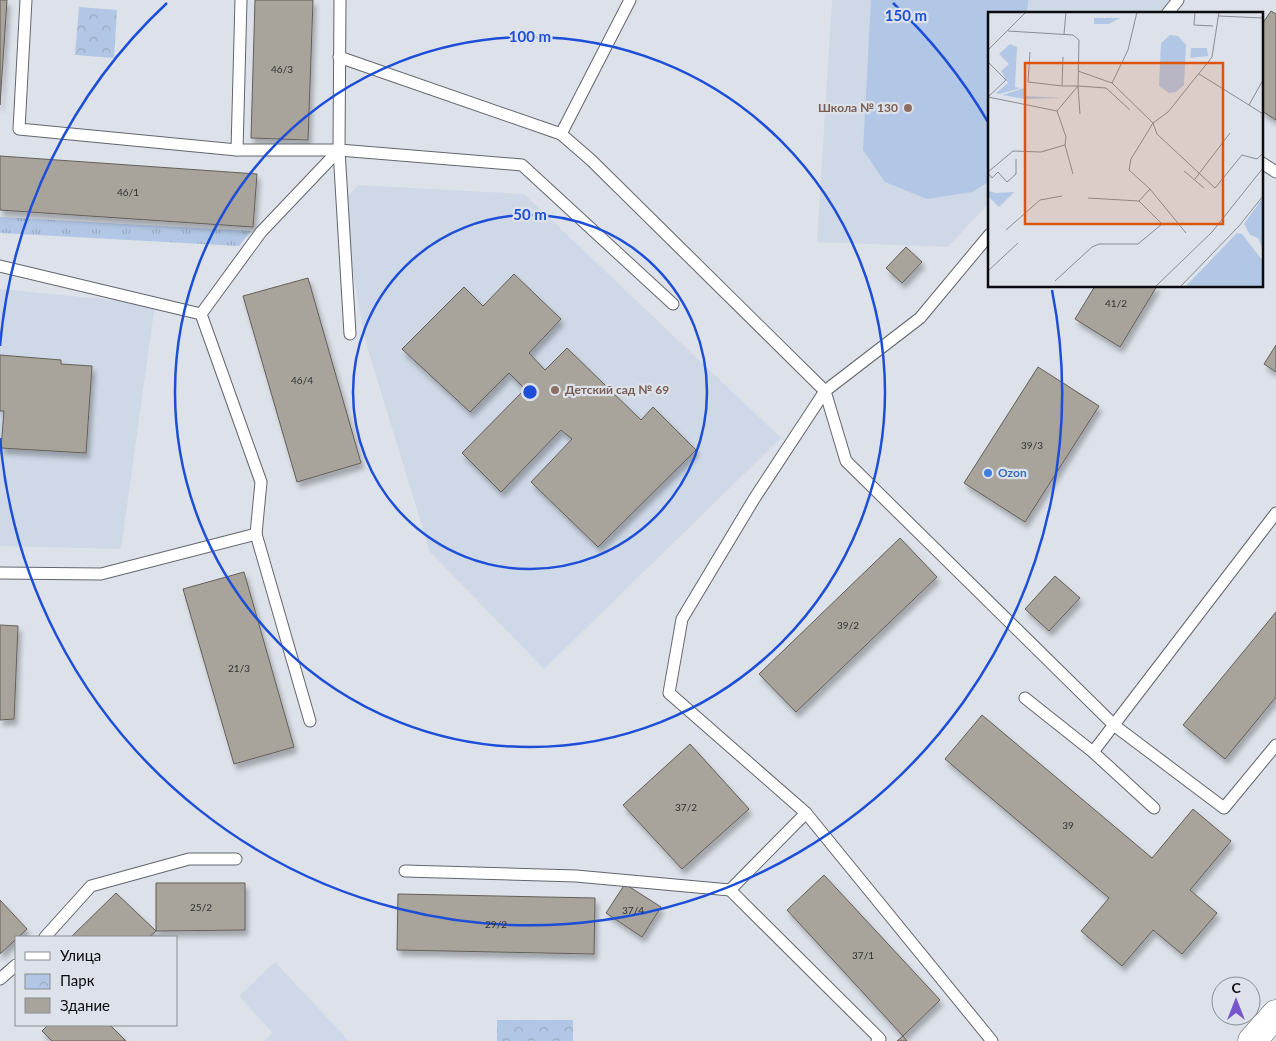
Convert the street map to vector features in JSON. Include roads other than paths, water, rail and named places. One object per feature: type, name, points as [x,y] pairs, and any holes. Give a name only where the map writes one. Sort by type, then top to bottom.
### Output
[{"type":"street","points":[[1252,1041],[1276,1014]]},
{"type":"lane","points":[[26,0],[19,129],[237,150],[339,150],[522,165],[673,304]]},
{"type":"lane","points":[[237,150],[241,0]]},
{"type":"lane","points":[[340,0],[339,150],[350,334]]},
{"type":"lane","points":[[561,134],[630,0]]},
{"type":"lane","points":[[1169,12],[1178,0]]},
{"type":"lane","points":[[339,57],[561,134],[591,160],[826,391],[846,461],[1115,726],[1224,808],[1276,745]]},
{"type":"lane","points":[[201,314],[261,232],[339,150]]},
{"type":"lane","points":[[1264,164],[1276,172]]},
{"type":"lane","points":[[988,236],[920,318],[826,391],[754,499],[682,619],[669,692],[806,813],[992,1041]]},
{"type":"lane","points":[[0,266],[201,314]]},
{"type":"lane","points":[[201,314],[261,482],[256,534],[310,721]]},
{"type":"lane","points":[[1093,752],[1115,726],[1276,513]]},
{"type":"lane","points":[[0,573],[101,574],[256,534]]},
{"type":"lane","points":[[1024,698],[1093,752],[1154,808]]},
{"type":"lane","points":[[730,890],[806,813]]},
{"type":"lane","points":[[46,936],[91,886],[189,859],[236,859]]},
{"type":"lane","points":[[405,872],[576,876],[730,890],[880,1039],[878,1041]]},
{"type":"lane","points":[[0,979],[15,967]]},
{"type":"place","name":"Школа № 130","points":[[908,108]]},
{"type":"place","name":"Детский сад № 69","points":[[555,390]]},
{"type":"place","name":"Ozon","points":[[988,473]]}]
